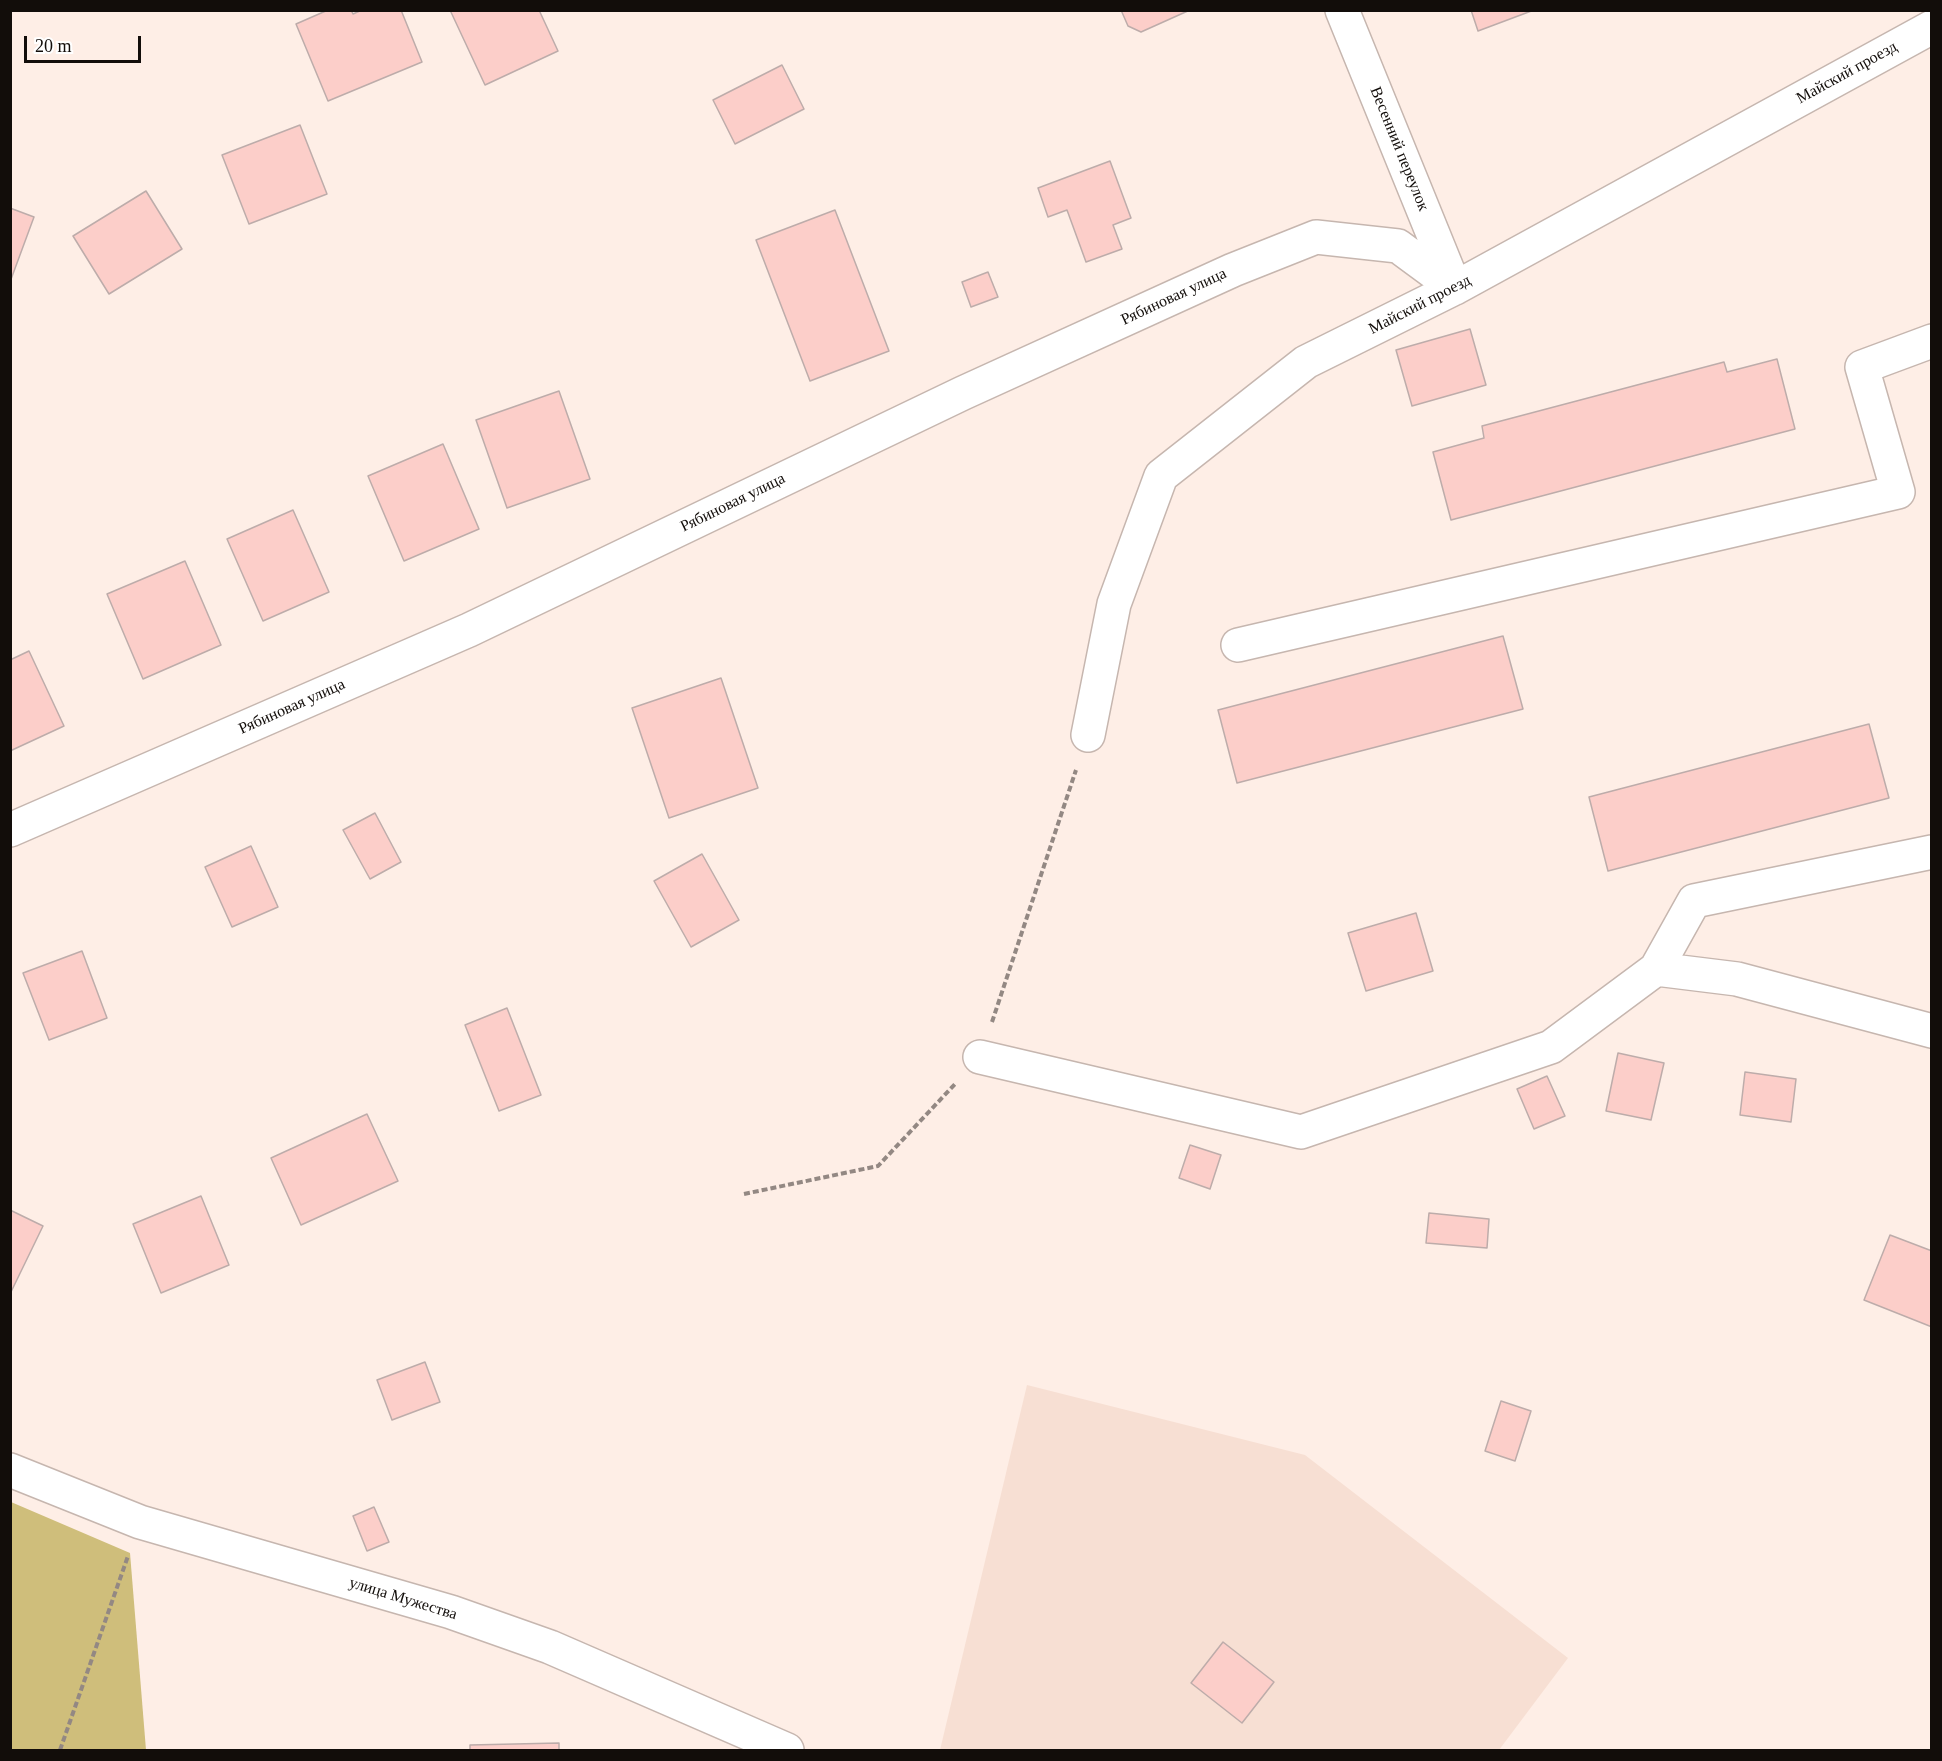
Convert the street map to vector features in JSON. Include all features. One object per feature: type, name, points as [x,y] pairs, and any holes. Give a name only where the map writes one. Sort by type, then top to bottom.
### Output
[{"type":"lane","name":"Весенний переулок","points":[[1342,10],[1455,288]]},
{"type":"lane","name":"Майский проезд","points":[[1088,735],[1114,604],[1161,476],[1306,362],[1455,288],[1932,27]]},
{"type":"lane","name":"Рябиновая улица","points":[[10,830],[468,630],[963,393],[1233,270],[1316,237],[1398,246],[1455,288]]},
{"type":"lane","points":[[1238,645],[1898,492],[1862,367],[1932,341]]},
{"type":"lane","points":[[980,1057],[1301,1132],[1551,1047],[1656,969],[1694,901],[1932,852]]},
{"type":"lane","points":[[1656,969],[1737,979],[1932,1031]]},
{"type":"lane","name":"улица Мужества","points":[[10,1470],[140,1522],[451,1612],[550,1647],[787,1750]]},
{"type":"path","points":[[744,1194],[878,1166],[980,1057],[1088,735]]},
{"type":"path","points":[[60,1750],[140,1522]]},
{"type":"shaded area","points":[[1027,1385],[1305,1455],[1568,1658],[1499,1750],[940,1750]]},
{"type":"shaded area","points":[[11,1502],[130,1553],[146,1750],[11,1750]]},
{"type":"building","points":[[328,10],[351,10],[353,14],[362,10],[401,10],[422,62],[328,101],[296,24]]},
{"type":"building","points":[[450,10],[539,10],[558,51],[485,85]]},
{"type":"building","points":[[1121,10],[1190,10],[1141,32],[1128,26]]},
{"type":"building","points":[[1471,10],[1534,10],[1478,31]]},
{"type":"building","points":[[782,65],[804,109],[735,144],[713,100]]},
{"type":"building","points":[[300,125],[327,194],[249,224],[222,155]]},
{"type":"building","points":[[1110,161],[1131,218],[1113,225],[1122,249],[1086,262],[1067,210],[1048,217],[1038,188]]},
{"type":"building","points":[[146,191],[182,249],[109,294],[73,236]]},
{"type":"building","points":[[10,208],[34,217],[10,282]]},
{"type":"building","points":[[835,210],[889,351],[810,381],[756,240]]},
{"type":"building","points":[[988,272],[998,297],[971,307],[962,282]]},
{"type":"building","points":[[1470,329],[1486,385],[1412,406],[1396,350]]},
{"type":"building","points":[[1777,359],[1795,429],[1451,520],[1433,452],[1484,438],[1482,426],[1724,362],[1727,372]]},
{"type":"building","points":[[559,391],[590,479],[507,508],[476,420]]},
{"type":"building","points":[[443,444],[479,529],[404,561],[368,476]]},
{"type":"building","points":[[293,510],[329,592],[263,621],[227,539]]},
{"type":"building","points":[[185,561],[221,645],[143,679],[107,594]]},
{"type":"building","points":[[1503,636],[1523,709],[1237,783],[1218,710]]},
{"type":"building","points":[[29,651],[64,726],[10,751],[10,660]]},
{"type":"building","points":[[721,678],[758,788],[669,818],[632,708]]},
{"type":"building","points":[[1869,724],[1889,798],[1608,871],[1589,797]]},
{"type":"building","points":[[375,813],[401,862],[370,879],[343,830]]},
{"type":"building","points":[[251,846],[278,907],[232,927],[205,867]]},
{"type":"building","points":[[702,854],[739,920],[691,947],[654,881]]},
{"type":"building","points":[[1416,913],[1433,971],[1366,991],[1348,933]]},
{"type":"building","points":[[82,951],[107,1018],[49,1040],[23,973]]},
{"type":"building","points":[[507,1008],[541,1095],[499,1111],[465,1025]]},
{"type":"building","points":[[1618,1053],[1664,1063],[1651,1120],[1606,1111]]},
{"type":"building","points":[[1745,1072],[1796,1079],[1791,1122],[1740,1115]]},
{"type":"building","points":[[1547,1076],[1565,1116],[1534,1129],[1517,1089]]},
{"type":"building","points":[[367,1114],[398,1181],[301,1225],[271,1158]]},
{"type":"building","points":[[1190,1145],[1221,1155],[1210,1189],[1179,1178]]},
{"type":"building","points":[[201,1196],[229,1265],[161,1293],[133,1224]]},
{"type":"building","points":[[10,1210],[43,1226],[10,1294]]},
{"type":"building","points":[[1429,1213],[1489,1219],[1487,1248],[1426,1243]]},
{"type":"building","points":[[1890,1235],[1932,1251],[1932,1327],[1864,1300]]},
{"type":"building","points":[[425,1362],[440,1402],[392,1420],[377,1380]]},
{"type":"building","points":[[1501,1401],[1531,1411],[1515,1461],[1485,1451]]},
{"type":"building","points":[[374,1507],[389,1542],[367,1551],[353,1516]]},
{"type":"building","points":[[1223,1642],[1274,1682],[1242,1723],[1191,1683]]},
{"type":"building","points":[[559,1743],[559,1750],[470,1750],[470,1745]]}]
